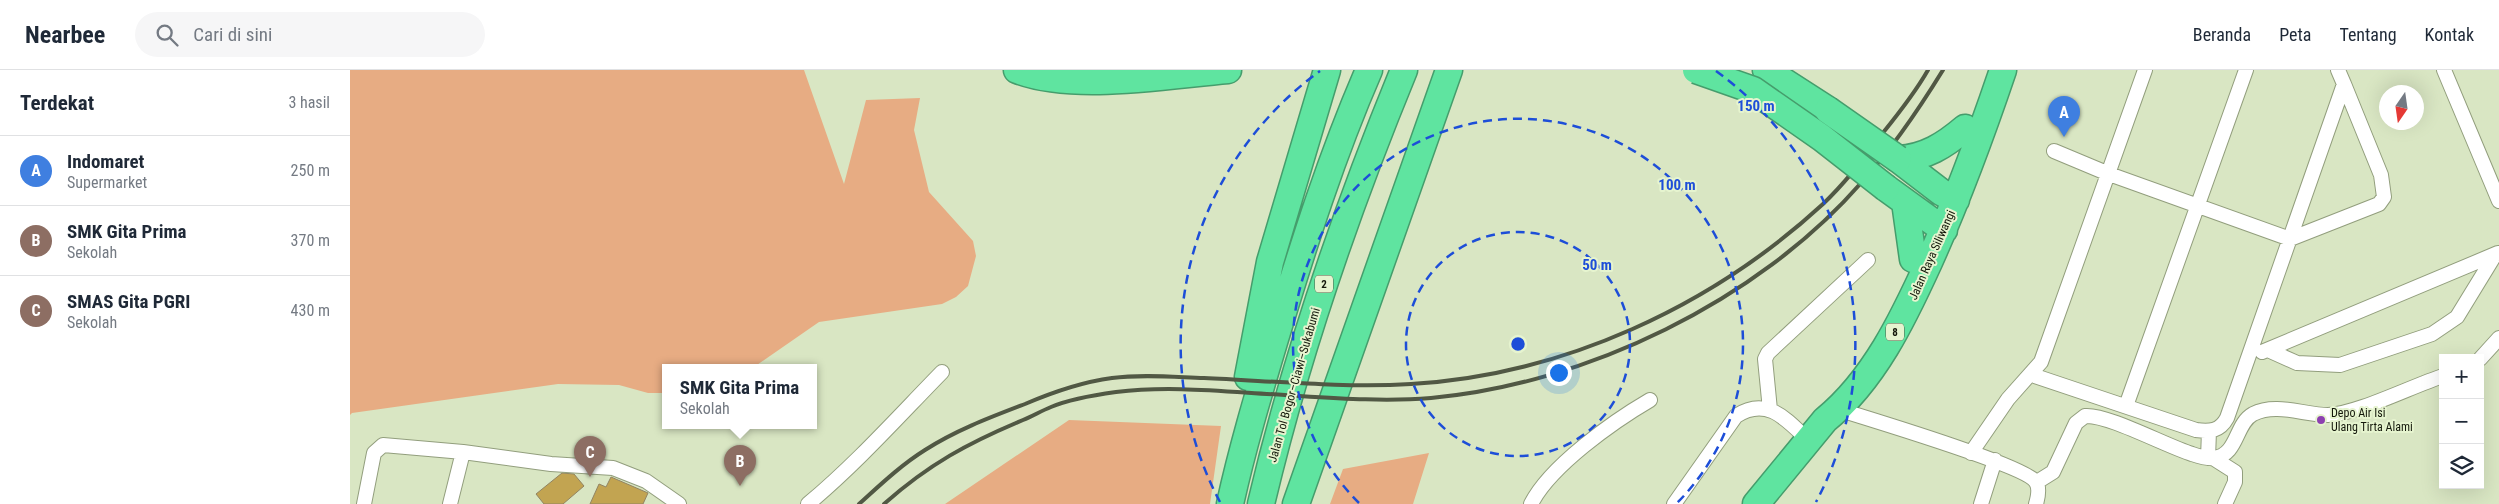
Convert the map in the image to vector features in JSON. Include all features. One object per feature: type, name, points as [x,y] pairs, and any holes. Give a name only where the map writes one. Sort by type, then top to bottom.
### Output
[{"type":"highway","points":[[1017,70],[1030,75],[1077,80],[1228,70]]},
{"type":"highway","points":[[1244,440],[1245,394],[1270,262],[1327,70]]},
{"type":"highway","points":[[1230,504],[1244,440],[1305,239],[1342,132],[1369,70]]},
{"type":"highway","name":"Jalan Tol Bogor–Ciawi–Sukabumi","points":[[1262,504],[1275,446],[1321,294],[1366,163],[1404,70]]},
{"type":"highway","points":[[1296,504],[1449,70]]},
{"type":"highway","points":[[1696,70],[1753,90],[1822,138],[1937,225]]},
{"type":"highway","points":[[1766,70],[1828,110],[1948,196]]},
{"type":"highway","name":"Jalan Raya Siliwangi","points":[[1948,196],[1965,128],[1987,70]]},
{"type":"highway","name":"Jalan Raya Siliwangi","points":[[1756,504],[1831,412],[1861,381],[1891,339],[1916,292],[1948,196],[2003,70]]},
{"type":"highway","points":[[1898,159],[1918,157],[1932,152],[1965,128]]},
{"type":"highway","points":[[1896,195],[1914,259]]},
{"type":"highway","name":"Jalan Raya Siliwangi","points":[[1831,412],[1914,259],[1937,225]]},
{"type":"street","points":[[1971,453],[2008,400],[2032,375],[2041,362],[2145,70]]},
{"type":"street","points":[[2126,406],[2196,204],[2246,70]]},
{"type":"street","points":[[2054,151],[2109,174],[2290,239],[2321,228],[2383,201],[2384,182],[2338,70]]},
{"type":"street","points":[[2444,70],[2499,201]]},
{"type":"street","points":[[2032,375],[2196,430],[2208,431],[2218,429],[2227,418],[2344,84]]},
{"type":"street","points":[[2247,359],[2497,254]]},
{"type":"street","points":[[2268,350],[2297,363],[2334,365],[2352,361],[2432,334],[2458,317],[2497,254]]},
{"type":"street","points":[[1770,410],[1765,359],[1768,353],[1868,260]]},
{"type":"street","points":[[2484,355],[2499,338]]},
{"type":"street","points":[[808,504],[846,472],[881,433],[942,372]]},
{"type":"street","points":[[2211,458],[2228,450],[2245,421],[2253,414],[2276,409],[2318,415],[2343,413],[2439,377]]},
{"type":"street","points":[[1531,504],[1551,475],[1591,442],[1650,400]]},
{"type":"street","points":[[1674,504],[1736,416],[1748,408],[1770,410],[1790,422],[1808,440]]},
{"type":"street","points":[[1831,412],[1995,460],[2029,475],[2036,482],[2039,494],[2036,504]]},
{"type":"street","points":[[2036,482],[2053,472],[2076,423],[2085,416],[2105,419],[2185,452],[2211,458],[2235,472],[2235,482],[2225,504]]},
{"type":"street","points":[[2208,431],[2211,458]]},
{"type":"street","points":[[364,504],[374,453],[379,446],[390,445],[463,452],[550,464],[613,468],[646,481],[679,504]]},
{"type":"street","points":[[450,504],[463,452]]},
{"type":"street","points":[[1981,504],[1995,460]]},
{"type":"shaded area","points":[[350,70],[804,70],[844,184],[866,100],[920,98],[914,130],[929,192],[973,241],[976,256],[968,286],[956,297],[942,304],[819,322],[758,364],[662,364],[662,393],[648,393],[619,385],[558,384],[352,413],[350,415]]},
{"type":"shaded area","points":[[1069,420],[1221,426],[1210,504],[945,504]]},
{"type":"shaded area","points":[[1429,453],[1413,504],[1330,504],[1343,469]]},
{"type":"building","points":[[562,473],[574,474],[584,486],[563,504],[544,504],[536,494]]},
{"type":"building","points":[[611,477],[648,493],[643,504],[590,504],[599,484],[606,487]]},
{"type":"railway","points":[[859,504],[908,462],[949,436],[1046,395],[1090,382],[1112,378],[1146,376],[1334,385],[1411,384],[1468,378],[1524,367],[1579,350],[1632,329],[1684,304],[1733,274],[1779,241],[1823,204],[1861,162],[1918,87],[1928,70]]},
{"type":"railway","points":[[884,504],[917,477],[967,446],[1051,407],[1082,398],[1116,392],[1158,389],[1358,399],[1395,400],[1431,398],[1490,390],[1549,375],[1608,355],[1665,330],[1721,299],[1772,264],[1819,226],[1861,183],[1884,156],[1915,114],[1943,70]]},
{"type":"place","name":"Indomaret","points":[[2064,137]]},
{"type":"place","name":"Depo Air Isi Ulang Tirta Alami","points":[[2321,420]]},
{"type":"place","name":"SMAS Gita PGRI","points":[[590,477]]},
{"type":"place","name":"SMK Gita Prima","points":[[740,486]]}]
